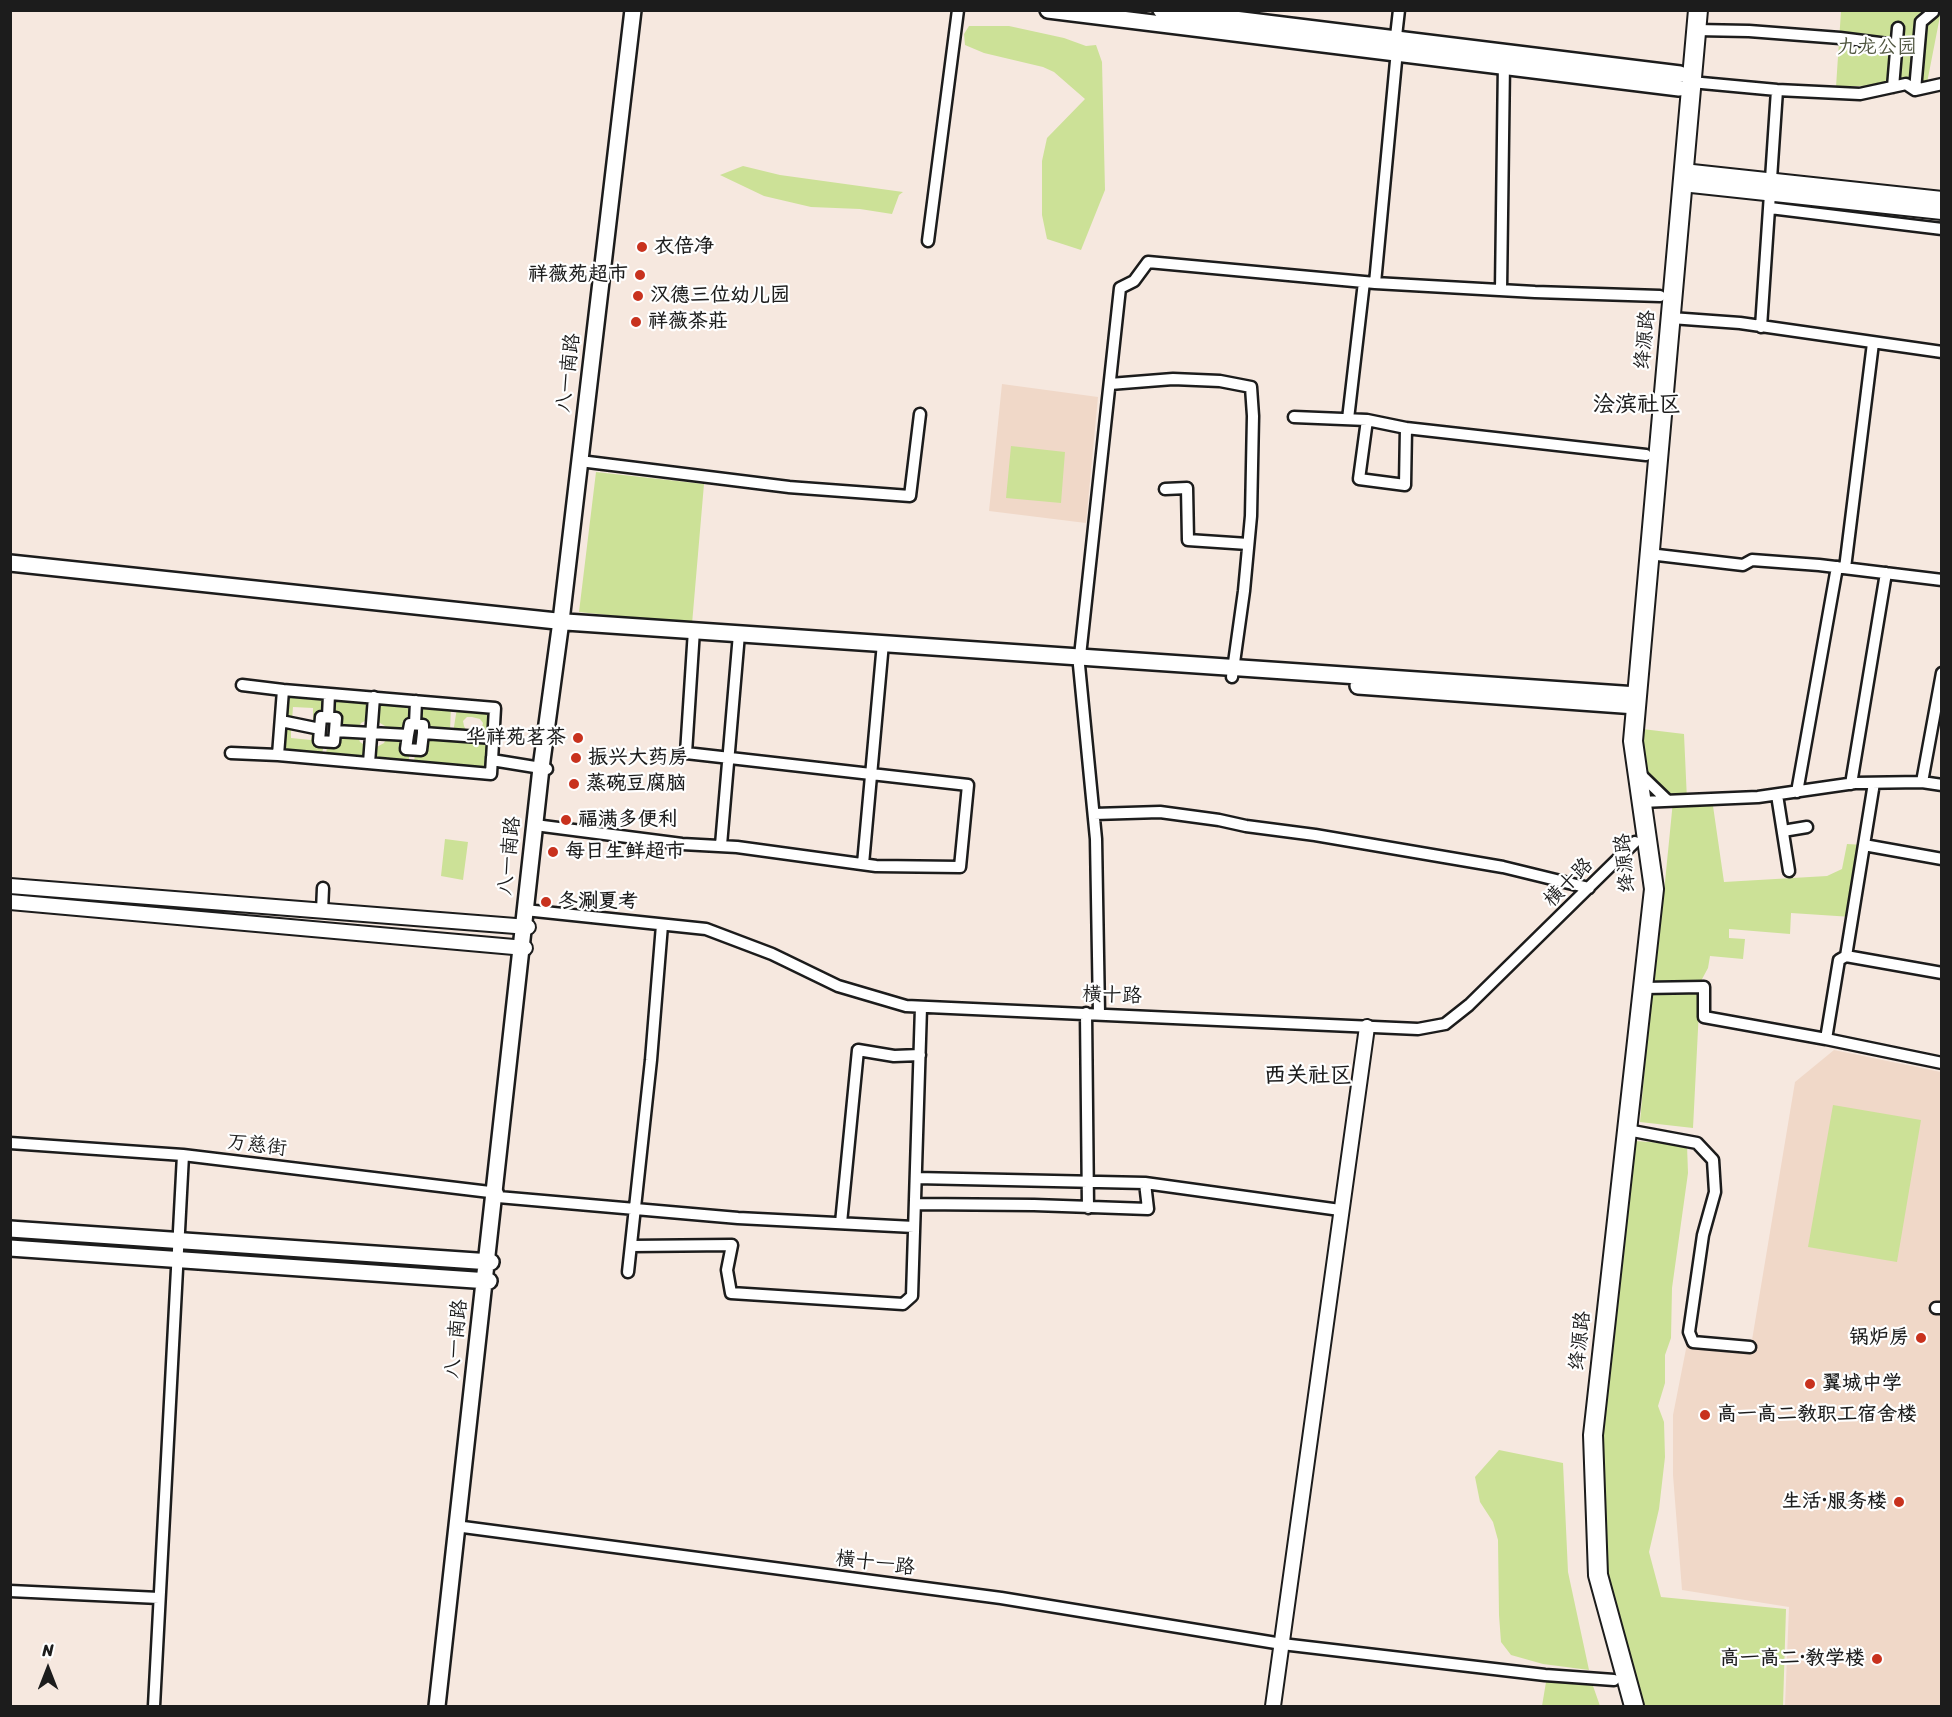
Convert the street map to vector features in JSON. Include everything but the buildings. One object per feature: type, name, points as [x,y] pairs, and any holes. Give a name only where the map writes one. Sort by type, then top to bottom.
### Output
[{"type":"highway","name":"绛源路","points":[[1622,1707],[1586,1577],[1581,1435],[1642,889],[1620,742],[1630,700],[1649,554],[1671,318],[1683,178],[1686,10]]},
{"type":"highway","name":"绛源路","points":[[1634,1707],[1598,1575],[1593,1435],[1654,889],[1633,741],[1630,700],[1646,455],[1660,296],[1683,81],[1696,30],[1698,10]]},
{"type":"main road","name":"八一南路","points":[[443,1707],[488,1262],[523,948],[563,624],[633,10]]},
{"type":"main road","name":"八一南路","points":[[582,461],[640,10]]},
{"type":"main road","points":[[1048,10],[1160,19],[1395,53],[1504,60],[1683,81]]},
{"type":"main road","points":[[10,563],[563,624]]},
{"type":"main road","points":[[10,570],[563,624],[1630,700]]},
{"type":"main road","points":[[10,1229],[488,1262]]},
{"type":"main road","points":[[10,1248],[487,1281]]},
{"type":"main road","name":"八一南路","points":[[437,1707],[487,1281]]},
{"type":"street","points":[[928,241],[958,10]]},
{"type":"street","points":[[1348,419],[1369,283],[1399,10]]},
{"type":"street","points":[[1915,90],[1921,22],[1932,12]]},
{"type":"street","points":[[1893,87],[1898,28]]},
{"type":"street","points":[[1696,30],[1749,31],[1896,45]]},
{"type":"street","points":[[1501,290],[1504,60]]},
{"type":"street","points":[[1683,81],[1777,90],[1860,94],[1906,84],[1915,90],[1941,84]]},
{"type":"street","points":[[1761,327],[1777,90]]},
{"type":"street","points":[[1683,178],[1941,229]]},
{"type":"street","points":[[1771,195],[1941,199]]},
{"type":"street","points":[[1771,195],[1941,212]]},
{"type":"street","points":[[1099,1013],[1094,814],[1079,661],[1120,288],[1134,281],[1148,262],[1369,283],[1660,296]]},
{"type":"street","points":[[1671,318],[1761,327],[1941,352]]},
{"type":"street","points":[[1797,792],[1841,568],[1873,343]]},
{"type":"street","points":[[1110,384],[1173,379],[1220,381],[1251,387],[1253,416],[1248,544],[1233,672]]},
{"type":"street","points":[[582,461],[788,487],[910,496],[920,414]]},
{"type":"street","points":[[1294,417],[1367,420],[1406,428],[1646,455]]},
{"type":"street","points":[[1367,420],[1359,479],[1405,485],[1406,428]]},
{"type":"street","points":[[1165,489],[1186,488],[1188,540],[1248,544]]},
{"type":"street","points":[[1649,554],[1743,565],[1752,560],[1941,579]]},
{"type":"street","points":[[1851,784],[1886,573]]},
{"type":"street","points":[[537,825],[671,843],[721,846],[863,864],[960,867],[968,785],[686,753],[693,634]]},
{"type":"street","points":[[721,846],[739,637]]},
{"type":"street","points":[[863,864],[882,647]]},
{"type":"street","points":[[1922,782],[1941,673]]},
{"type":"street","points":[[231,753],[428,767],[491,774],[495,708],[242,685]]},
{"type":"street","points":[[278,755],[283,690]]},
{"type":"street","points":[[328,717],[329,694]]},
{"type":"street","points":[[369,763],[374,697]]},
{"type":"street","points":[[415,724],[416,701]]},
{"type":"street","points":[[321,717],[328,717],[336,718],[334,742],[319,741],[321,717]]},
{"type":"street","points":[[280,721],[320,729]]},
{"type":"street","points":[[410,724],[423,725],[423,733],[421,750],[406,749],[410,724]]},
{"type":"street","points":[[335,730],[408,735]]},
{"type":"street","points":[[423,733],[493,738]]},
{"type":"street","points":[[324,759],[325,741]]},
{"type":"street","points":[[412,767],[413,749]]},
{"type":"street","points":[[492,757],[492,760],[544,768]]},
{"type":"street","points":[[1637,770],[1668,801]]},
{"type":"street","points":[[1641,802],[1758,797],[1851,784],[1922,782],[1941,785]]},
{"type":"street","points":[[1846,956],[1874,783]]},
{"type":"street","points":[[1777,795],[1790,871]]},
{"type":"street","points":[[1094,814],[1160,812],[1219,820],[1503,867],[1589,888]]},
{"type":"street","points":[[1783,831],[1807,828]]},
{"type":"street","name":"横十路","points":[[528,910],[706,929],[771,954],[838,986],[906,1006],[1418,1029],[1445,1024],[1469,1005],[1635,842]]},
{"type":"street","points":[[1864,845],[1941,859]]},
{"type":"street","points":[[10,886],[526,926]]},
{"type":"street","points":[[322,910],[323,888]]},
{"type":"street","points":[[10,902],[523,948]]},
{"type":"street","points":[[628,1272],[651,1059],[662,925]]},
{"type":"street","points":[[1826,1039],[1839,960],[1846,956],[1941,973]]},
{"type":"street","points":[[1643,988],[1704,987],[1704,1017],[1941,1063]]},
{"type":"street","points":[[631,1246],[732,1245],[727,1270],[731,1293],[903,1304],[912,1296],[921,1006]]},
{"type":"street","points":[[1086,1013],[1088,1208]]},
{"type":"street","points":[[1273,1707],[1366,1027]]},
{"type":"street","points":[[841,1223],[858,1050],[894,1056],[920,1055]]},
{"type":"street","points":[[1627,1130],[1697,1143],[1713,1160],[1715,1192],[1703,1235],[1689,1332],[1693,1342],[1750,1347]]},
{"type":"street","name":"万慈街","points":[[10,1143],[183,1155],[634,1210],[914,1227]]},
{"type":"street","points":[[154,1707],[183,1155]]},
{"type":"street","points":[[916,1178],[1145,1183],[1341,1210]]},
{"type":"street","points":[[915,1204],[1148,1209],[1145,1183]]},
{"type":"street","name":"横十一路","points":[[463,1527],[1001,1598],[1282,1644],[1545,1675],[1614,1680]]},
{"type":"street","points":[[10,1591],[159,1598]]},
{"type":"shaded area","points":[[1002,384],[1098,397],[1086,523],[989,511]]},
{"type":"shaded area","name":"翼城中学","points":[[1834,1050],[1941,1072],[1941,1706],[1785,1706],[1789,1607],[1682,1590],[1673,1475],[1673,1415],[1687,1344],[1750,1352],[1795,1082]]},
{"type":"green space","name":"九龙公园","points":[[1841,11],[1941,11],[1927,83],[1836,87]]},
{"type":"green space","points":[[969,26],[1009,26],[1064,38],[1086,46],[1096,45],[1102,62],[1105,190],[1081,250],[1047,239],[1042,215],[1042,161],[1047,138],[1085,99],[1054,72],[1043,67],[984,53],[965,45],[964,34]]},
{"type":"green space","points":[[743,166],[780,175],[903,192],[899,195],[892,214],[860,209],[811,207],[764,196],[720,175]]},
{"type":"green space","points":[[1011,446],[1065,452],[1061,503],[1006,498]]},
{"type":"green space","points":[[596,472],[704,484],[692,624],[579,612]]},
{"type":"green space","points":[[287,693],[327,696],[327,716],[318,727],[313,726],[313,708],[293,707],[292,720],[285,718]]},
{"type":"green space","points":[[331,696],[372,699],[371,718],[361,723],[358,730],[338,729],[330,716]]},
{"type":"green space","points":[[375,700],[414,703],[407,733],[387,733],[385,726],[375,720]]},
{"type":"green space","points":[[419,704],[451,706],[450,732],[426,730],[417,722]]},
{"type":"green space","points":[[457,708],[490,709],[489,736],[473,734],[472,730],[482,727],[483,723],[480,719],[472,717],[467,717],[463,721],[466,730],[470,730],[470,734],[453,733]]},
{"type":"green space","points":[[284,724],[291,725],[291,738],[311,740],[312,730],[324,744],[322,754],[282,752]]},
{"type":"green space","points":[[1634,728],[1684,734],[1687,800],[1712,799],[1724,882],[1827,876],[1842,869],[1847,844],[1864,845],[1852,917],[1791,913],[1790,934],[1729,929],[1729,938],[1745,939],[1743,959],[1710,956],[1708,968],[1701,981],[1697,983],[1654,983],[1660,893],[1664,892],[1673,801],[1641,802]]},
{"type":"green space","points":[[336,732],[357,734],[360,742],[366,746],[366,760],[326,757],[327,744]]},
{"type":"green space","points":[[387,737],[405,738],[409,752],[409,764],[371,760],[373,749],[384,743]]},
{"type":"green space","points":[[425,737],[487,739],[485,770],[414,764],[415,752]]},
{"type":"green space","points":[[445,839],[468,842],[463,880],[441,876]]},
{"type":"green space","points":[[1665,990],[1700,990],[1693,1128],[1640,1122],[1651,994]]},
{"type":"green space","points":[[1833,1105],[1921,1120],[1897,1262],[1808,1247]]},
{"type":"green space","points":[[1636,1141],[1687,1145],[1688,1173],[1672,1288],[1671,1338],[1665,1355],[1665,1383],[1658,1406],[1664,1422],[1665,1457],[1659,1509],[1649,1552],[1661,1597],[1786,1609],[1783,1706],[1638,1706],[1609,1601],[1597,1433],[1631,1146]]},
{"type":"green space","points":[[1499,1450],[1563,1463],[1568,1572],[1589,1670],[1543,1664],[1511,1655],[1501,1642],[1498,1540],[1493,1522],[1480,1502],[1475,1477]]},
{"type":"green space","points":[[1546,1682],[1592,1683],[1600,1706],[1542,1706]]},
{"type":"place","name":"衣倍净","points":[[642,247]]},
{"type":"place","name":"祥薇苑超市","points":[[640,275]]},
{"type":"place","name":"汉德三位幼儿园","points":[[638,296]]},
{"type":"place","name":"祥薇茶莊","points":[[636,322]]},
{"type":"place","name":"华祥苑茗茶","points":[[578,738]]},
{"type":"place","name":"振兴大药房","points":[[576,758]]},
{"type":"place","name":"蒸碗豆腐脑","points":[[574,784]]},
{"type":"place","name":"福满多便利","points":[[566,820]]},
{"type":"place","name":"每日生鲜超市","points":[[553,852]]},
{"type":"place","name":"冬涮夏考","points":[[546,902]]},
{"type":"place","name":"锅炉房","points":[[1921,1338]]},
{"type":"place","name":"翼城中学","points":[[1810,1384]]},
{"type":"place","name":"高一高二教职工宿舍楼","points":[[1705,1415]]},
{"type":"place","name":"生活·服务楼","points":[[1899,1502]]},
{"type":"place","name":"高一高二·教学楼","points":[[1877,1659]]},
{"type":"district","name":"浍滨社区","points":[[1637,405]]},
{"type":"district","name":"西关社区","points":[[1308,1076]]}]
